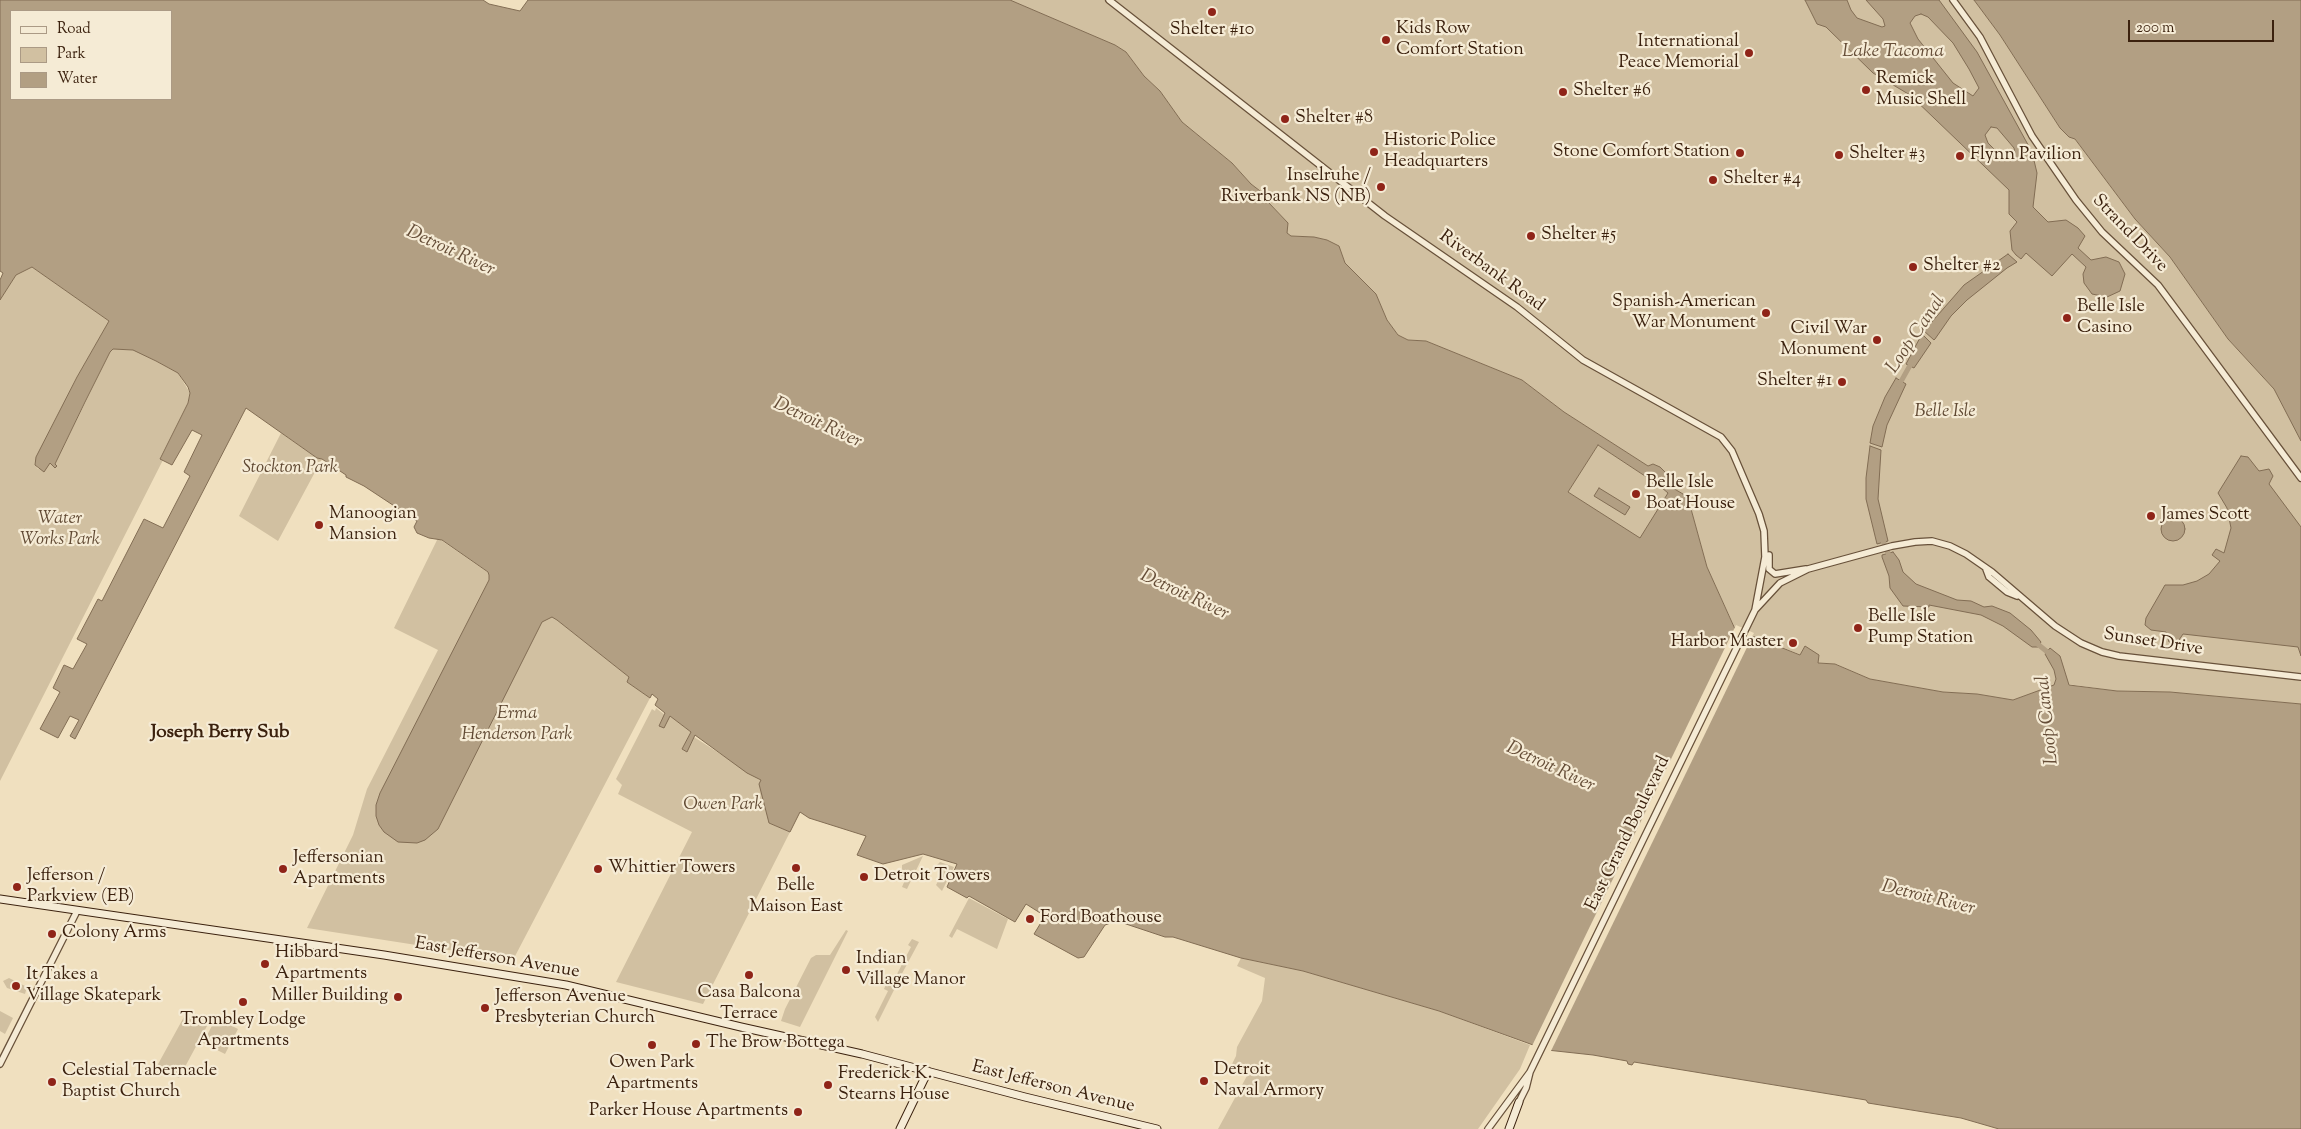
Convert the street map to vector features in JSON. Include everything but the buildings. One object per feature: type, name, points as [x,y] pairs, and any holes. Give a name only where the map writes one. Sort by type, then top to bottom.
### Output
[{"type":"main road","name":"East Jefferson Avenue","points":[[0,899],[384,955],[566,985],[859,1053],[1157,1129]]},
{"type":"main road","points":[[900,1129],[928,1072]]},
{"type":"main road","points":[[1507,1129],[1519,1102]]},
{"type":"street","name":"Riverbank Road","points":[[1109,0],[1381,212],[1517,307],[1583,360],[1721,437],[1730,446],[1736,458],[1759,514],[1765,538],[1763,576],[1754,612]]},
{"type":"street","name":"Strand Drive","points":[[1953,0],[1980,37],[2030,131],[2076,200],[2105,235],[2158,285],[2301,478]]},
{"type":"street","points":[[1765,538],[1768,545],[1768,567],[1772,573],[1781,574],[1808,568]]},
{"type":"street","name":"Sunset Drive","points":[[1754,612],[1780,583],[1808,568],[1892,546],[1915,542],[1938,542],[1966,554],[1986,569],[1989,577],[2007,592],[2018,596],[2071,637],[2108,654],[2301,677]]},
{"type":"street","name":"East Grand Boulevard","points":[[1519,1102],[1530,1072],[1754,612]]},
{"type":"street","points":[[0,1064],[77,911]]},
{"type":"street","name":"East Grand Boulevard","points":[[1488,1129],[1530,1072]]},
{"type":"green space","name":"Belle Isle","points":[[1010,0],[1974,0],[2000,35],[2060,128],[2075,139],[2135,219],[2170,257],[2228,339],[2274,389],[2301,441],[2301,704],[2170,692],[2117,691],[2060,683],[2013,700],[1977,694],[1943,692],[1870,679],[1836,664],[1818,663],[1817,659],[1805,647],[1801,655],[1735,628],[1707,567],[1691,509],[1683,494],[1671,487],[1670,477],[1660,468],[1653,464],[1648,466],[1564,412],[1522,380],[1426,341],[1408,340],[1398,335],[1387,320],[1376,294],[1345,263],[1339,246],[1327,240],[1314,237],[1291,236],[1286,233],[1287,222],[1269,203],[1264,194],[1251,184],[1232,163],[1182,122],[1160,91],[1144,76],[1126,52],[1115,45]]},
{"type":"green space","name":"Water Works Park","points":[[32,267],[109,321],[77,377],[37,457],[35,465],[38,469],[50,463],[55,464],[113,349],[134,350],[178,373],[190,393],[188,403],[160,458],[163,460],[0,781],[0,300],[16,275]]},
{"type":"green space","name":"Stockton Park","points":[[281,433],[317,458],[322,459],[278,541],[239,516]]},
{"type":"green space","points":[[1598,445],[1648,478],[1651,476],[1656,479],[1656,483],[1669,493],[1640,539],[1568,492]]},
{"type":"green space","name":"Erma Henderson Park","points":[[438,538],[557,620],[629,677],[627,682],[650,698],[513,960],[307,928],[353,835],[367,789],[438,650],[394,628]]},
{"type":"green space","name":"Owen Park","points":[[656,708],[665,715],[659,726],[670,716],[691,732],[682,749],[687,752],[694,737],[761,780],[769,823],[790,832],[703,1004],[616,982],[692,832],[618,794],[622,785],[616,779],[652,709],[655,711]]},
{"type":"green space","points":[[923,856],[907,889],[902,887],[905,880],[896,876],[902,869],[902,865]]},
{"type":"green space","points":[[940,862],[954,867],[942,891],[936,885],[941,876],[942,868],[937,865]]},
{"type":"green space","points":[[969,898],[1008,919],[997,949],[957,929],[952,938],[949,936]]},
{"type":"green space","points":[[846,930],[848,931],[800,1027],[781,1021],[785,1009],[811,958],[816,955],[830,955]]},
{"type":"green space","points":[[912,939],[919,942],[898,981],[897,974],[911,947],[908,945]]},
{"type":"green space","points":[[1241,958],[1303,971],[1439,1011],[1530,1045],[1520,1069],[1478,1129],[1218,1129],[1248,1074],[1232,1064],[1236,1056],[1237,1047],[1262,1001],[1265,978],[1237,966]]},
{"type":"green space","name":"It Takes a Village Skatepark","points":[[9,978],[27,987],[25,994],[7,988],[3,981]]},
{"type":"green space","points":[[887,982],[896,986],[878,1022],[875,1017],[888,991],[884,989]]},
{"type":"green space","points":[[0,1011],[13,1018],[5,1034],[0,1031]]},
{"type":"green space","points":[[185,1015],[207,1026],[179,1078],[157,1066]]},
{"type":"green space","points":[[216,1018],[238,1029],[225,1054],[203,1043]]},
{"type":"water","name":"Detroit River","points":[[0,0],[483,0],[489,4],[520,11],[528,0],[1010,0],[1115,45],[1126,52],[1144,76],[1160,91],[1182,122],[1232,163],[1251,184],[1264,194],[1269,203],[1288,223],[1287,233],[1291,236],[1314,237],[1327,240],[1339,246],[1345,263],[1376,294],[1387,320],[1398,335],[1408,340],[1426,341],[1522,380],[1564,412],[1648,466],[1653,464],[1660,467],[1670,477],[1671,487],[1683,494],[1691,509],[1707,567],[1735,629],[1800,655],[1805,646],[1819,655],[1818,663],[1835,664],[1870,679],[1943,692],[1977,694],[2013,700],[2054,685],[2056,679],[2054,670],[2045,654],[2050,648],[2060,656],[2069,685],[2117,691],[2170,692],[2301,704],[2301,1129],[1999,1129],[1961,1118],[1868,1103],[1866,1100],[1634,1062],[1632,1065],[1628,1064],[1627,1061],[1593,1055],[1547,1050],[1439,1011],[1303,971],[1241,958],[1173,937],[1165,937],[1117,921],[1105,925],[1084,957],[1078,958],[1034,934],[1045,916],[1026,904],[1015,922],[969,896],[967,898],[947,887],[957,864],[923,854],[883,864],[857,855],[866,836],[809,818],[800,812],[790,832],[769,823],[759,784],[761,780],[747,773],[695,735],[687,752],[682,749],[691,732],[670,716],[664,728],[659,726],[665,713],[655,705],[658,699],[652,694],[650,698],[627,682],[629,677],[552,617],[542,622],[438,829],[425,840],[417,843],[398,842],[384,832],[379,825],[376,816],[376,805],[380,793],[489,580],[488,572],[442,540],[429,538],[417,533],[414,527],[417,521],[364,486],[346,477],[346,475],[322,459],[317,458],[246,408],[75,739],[70,736],[79,720],[70,716],[58,738],[40,729],[60,692],[53,688],[64,665],[73,669],[87,644],[77,639],[98,599],[102,601],[144,519],[163,528],[190,476],[184,472],[202,435],[192,430],[172,465],[160,459],[188,403],[190,393],[188,387],[178,373],[156,361],[133,350],[113,349],[55,464],[57,466],[55,468],[50,463],[44,472],[35,465],[36,457],[77,377],[109,321],[32,267],[16,275],[0,300],[0,280],[3,273],[0,271]],"holes":[[[1598,445],[1648,478],[1655,479],[1655,482],[1668,493],[1640,538],[1568,492]]]},
{"type":"water","name":"Lake Tacoma","points":[[1805,0],[1847,0],[1857,18],[1882,27],[1885,26],[1883,19],[1866,0],[1939,0],[1977,52],[2032,152],[2037,173],[2033,207],[2048,222],[2066,220],[2078,228],[2085,236],[2078,248],[2091,260],[2106,257],[2119,262],[2125,274],[2120,291],[2107,297],[2092,294],[2084,283],[2083,274],[2086,267],[2072,254],[2052,276],[2026,253],[2021,259],[2016,255],[2012,250],[2010,231],[2017,222],[2009,214],[2009,190],[1910,95],[1873,73],[1826,27],[1817,24]],"holes":[[[1921,14],[1928,17],[1953,43],[1979,88],[1973,96],[1953,83],[1918,39],[1910,23],[1915,16]],[[1991,127],[1997,128],[2014,148],[2015,153],[2012,157],[1996,151],[1988,143],[1985,135]]]},
{"type":"water","points":[[1974,0],[2301,0],[2301,441],[2274,389],[2228,339],[2170,257],[2135,219],[2075,139],[2069,137],[2060,128],[2000,35]]},
{"type":"water","points":[[2008,254],[2017,262],[1967,300],[1951,316],[1934,340],[1924,331],[1964,285]]},
{"type":"water","points":[[1922,334],[1931,343],[1914,368],[1906,364]]},
{"type":"water","points":[[1896,378],[1906,384],[1887,425],[1882,447],[1870,443],[1873,426],[1885,397]]},
{"type":"water","points":[[1870,446],[1881,450],[1878,499],[1888,541],[1877,544],[1866,499],[1866,478]]},
{"type":"water","points":[[2241,456],[2248,457],[2259,471],[2269,469],[2273,476],[2269,484],[2301,527],[2301,656],[2298,647],[2183,634],[2177,643],[2169,642],[2166,632],[2151,630],[2145,625],[2146,618],[2165,585],[2183,585],[2197,581],[2209,574],[2220,561],[2212,555],[2216,549],[2224,553],[2231,528],[2227,508],[2218,493]]},
{"type":"water","points":[[1599,488],[1630,507],[1625,515],[1594,496]]},
{"type":"water","points":[[2168,517],[2178,517],[2185,524],[2185,534],[2178,541],[2168,541],[2161,534],[2161,524]]},
{"type":"water","points":[[1893,552],[1899,560],[1903,572],[1916,584],[1957,600],[1971,601],[1984,607],[1992,606],[2010,613],[2031,630],[2041,642],[2038,647],[2032,647],[2003,626],[1981,615],[1929,605],[1929,607],[1903,606],[1890,588],[1889,576],[1882,557],[1882,555]]},
{"type":"pier","points":[[1736,625],[1754,633],[1550,1053],[1531,1048]]},
{"type":"waterway","name":"Loop Canal","points":[[1899,385],[1913,360]]},
{"type":"waterway","name":"Loop Canal","points":[[1881,536],[1890,558]]},
{"type":"waterway","name":"Loop Canal","points":[[2034,641],[2051,655]]},
{"type":"place","name":"Shelter #10","points":[[1212,12]]},
{"type":"place","name":"Kids Row Comfort Station","points":[[1386,40]]},
{"type":"place","name":"International Peace Memorial","points":[[1749,53]]},
{"type":"place","name":"Remick Music Shell","points":[[1866,90]]},
{"type":"place","name":"Shelter #6","points":[[1563,92]]},
{"type":"place","name":"Shelter #8","points":[[1285,119]]},
{"type":"place","name":"Historic Police Headquarters","points":[[1374,152]]},
{"type":"place","name":"Stone Comfort Station","points":[[1740,153]]},
{"type":"place","name":"Shelter #3","points":[[1839,155]]},
{"type":"place","name":"Flynn Pavilion","points":[[1960,156]]},
{"type":"place","name":"Shelter #4","points":[[1713,180]]},
{"type":"place","name":"Inselruhe / Riverbank NS (NB)","points":[[1381,187]]},
{"type":"place","name":"Shelter #5","points":[[1531,236]]},
{"type":"place","name":"Shelter #2","points":[[1913,267]]},
{"type":"place","name":"Spanish-American War Monument","points":[[1766,313]]},
{"type":"place","name":"Belle Isle Casino","points":[[2067,318]]},
{"type":"place","name":"Civil War Monument","points":[[1877,340]]},
{"type":"place","name":"Shelter #1","points":[[1842,382]]},
{"type":"place","name":"Belle Isle Boat House","points":[[1636,494]]},
{"type":"place","name":"James Scott","points":[[2151,516]]},
{"type":"place","name":"Manoogian Mansion","points":[[319,525]]},
{"type":"place","name":"Belle Isle Pump Station","points":[[1858,628]]},
{"type":"place","name":"Harbor Master","points":[[1793,643]]},
{"type":"place","name":"Belle Maison East","points":[[796,868]]},
{"type":"place","name":"Jeffersonian Apartments","points":[[283,869]]},
{"type":"place","name":"Whittier Towers","points":[[598,869]]},
{"type":"place","name":"Detroit Towers","points":[[864,877]]},
{"type":"place","name":"Jefferson / Parkview (EB)","points":[[17,887]]},
{"type":"place","name":"Ford Boathouse","points":[[1030,919]]},
{"type":"place","name":"Colony Arms","points":[[52,934]]},
{"type":"place","name":"Hibbard Apartments","points":[[265,964]]},
{"type":"place","name":"Indian Village Manor","points":[[846,970]]},
{"type":"place","name":"Casa Balcona Terrace","points":[[749,975]]},
{"type":"place","name":"It Takes a Village Skatepark","points":[[16,986]]},
{"type":"place","name":"Miller Building","points":[[398,997]]},
{"type":"place","name":"Trombley Lodge Apartments","points":[[243,1002]]},
{"type":"place","name":"Jefferson Avenue Presbyterian Church","points":[[485,1008]]},
{"type":"place","name":"The Brow Bottega","points":[[696,1044]]},
{"type":"place","name":"Owen Park Apartments","points":[[652,1045]]},
{"type":"place","name":"Detroit Naval Armory","points":[[1204,1081]]},
{"type":"place","name":"Celestial Tabernacle Baptist Church","points":[[52,1082]]},
{"type":"place","name":"Frederick K. Stearns House","points":[[828,1085]]},
{"type":"place","name":"Parker House Apartments","points":[[798,1112]]},
{"type":"district","name":"Joseph Berry Sub","points":[[220,734]]}]
